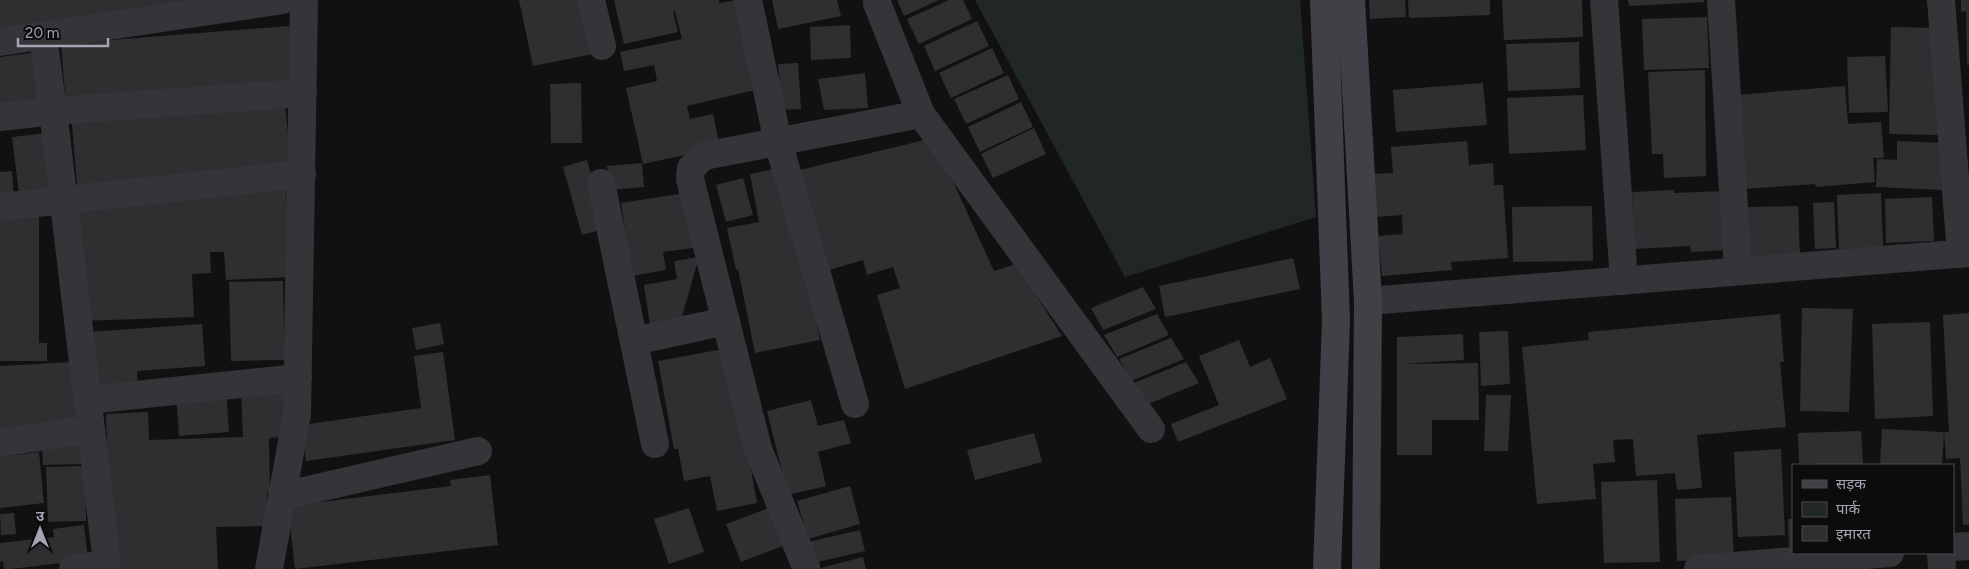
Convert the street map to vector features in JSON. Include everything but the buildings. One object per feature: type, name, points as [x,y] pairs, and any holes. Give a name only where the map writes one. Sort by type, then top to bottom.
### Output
[{"type":"street","points":[[0,42],[283,0]]},
{"type":"street","points":[[270,569],[297,414],[304,0]]},
{"type":"street","points":[[591,0],[602,46]]},
{"type":"street","points":[[748,0],[778,142],[855,404]]},
{"type":"street","points":[[1324,0],[1336,320],[1327,569]]},
{"type":"street","points":[[1351,0],[1368,301],[1366,569]]},
{"type":"street","points":[[1604,0],[1624,281]]},
{"type":"street","points":[[1722,0],[1738,270]]},
{"type":"street","points":[[1368,301],[1965,253],[1941,0]]},
{"type":"street","points":[[877,3],[921,114],[1151,428]]},
{"type":"street","points":[[43,35],[107,563],[73,569]]},
{"type":"street","points":[[0,117],[53,111],[302,93]]},
{"type":"street","points":[[806,567],[758,449],[690,179],[691,168],[704,156],[921,114]]},
{"type":"street","points":[[0,206],[302,174]]},
{"type":"street","points":[[601,183],[655,444]]},
{"type":"street","points":[[634,341],[726,322]]},
{"type":"street","points":[[88,400],[298,378]]},
{"type":"street","points":[[0,443],[91,429]]},
{"type":"street","points":[[283,496],[478,451]]},
{"type":"street","points":[[1954,547],[1969,546]]},
{"type":"street","points":[[1708,569],[1879,554]]},
{"type":"street","points":[[1942,554],[1942,569]]},
{"type":"green space","points":[[975,0],[1300,0],[1316,217],[1125,277]]}]
